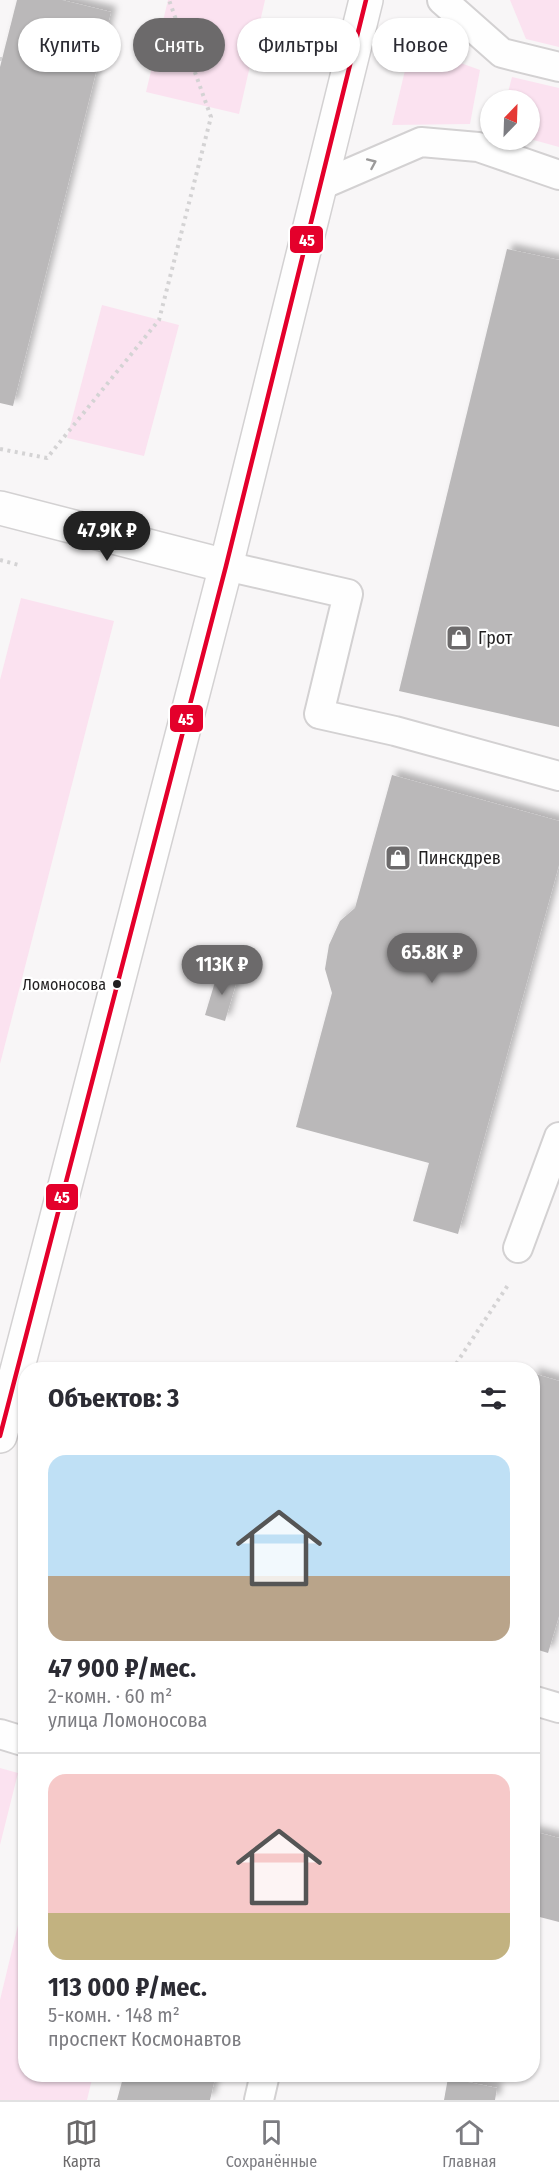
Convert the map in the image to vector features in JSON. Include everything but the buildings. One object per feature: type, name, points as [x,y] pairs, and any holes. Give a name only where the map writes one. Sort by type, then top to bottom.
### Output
[{"type":"main road","points":[[19,1362],[226,566],[366,0]]},
{"type":"main road","points":[[0,508],[226,566]]},
{"type":"main road","points":[[0,1436],[18,1367]]},
{"type":"lane","points":[[442,0],[502,53],[559,67]]},
{"type":"lane","points":[[319,186],[421,142],[478,147],[559,175]]},
{"type":"lane","points":[[226,566],[348,594],[319,714],[395,731],[559,776]]},
{"type":"lane","points":[[518,1248],[559,1137]]},
{"type":"lane","points":[[540,1702],[559,1707]]},
{"type":"lane","points":[[0,1734],[18,1740]]},
{"type":"lane","points":[[259,2100],[263,2082]]},
{"type":"path","points":[[0,449],[47,458],[159,320],[211,117],[169,0]]},
{"type":"path","points":[[0,560],[19,565]]},
{"type":"path","points":[[457,1362],[510,1281]]},
{"type":"shaded area","points":[[168,0],[265,0],[261,18],[237,18],[237,72],[249,72],[239,114],[146,92],[151,72],[225,72],[225,18],[164,18]]},
{"type":"shaded area","points":[[510,0],[559,0],[559,47],[526,39]]},
{"type":"shaded area","points":[[469,66],[480,70],[470,124],[392,125],[405,72],[469,72]]},
{"type":"shaded area","points":[[512,77],[559,88],[559,147],[540,142],[540,90],[509,90]]},
{"type":"shaded area","points":[[102,305],[179,325],[144,456],[67,438]]},
{"type":"shaded area","points":[[21,598],[114,621],[0,1064],[0,680]]},
{"type":"shaded area","points":[[0,1768],[18,1773],[0,1845]]},
{"type":"shaded area","points":[[18,1925],[18,2082],[91,2082],[87,2100],[0,2100],[0,2000]]},
{"type":"transit line","name":"45","points":[[19,1362],[226,566],[366,0]]},
{"type":"transit line","name":"45","points":[[0,1436],[18,1367]]},
{"type":"place","name":"Грот","points":[[459,638]]},
{"type":"place","name":"Пинскдрев","points":[[398,858]]},
{"type":"place","name":"Ломоносова","points":[[117,984]]}]
